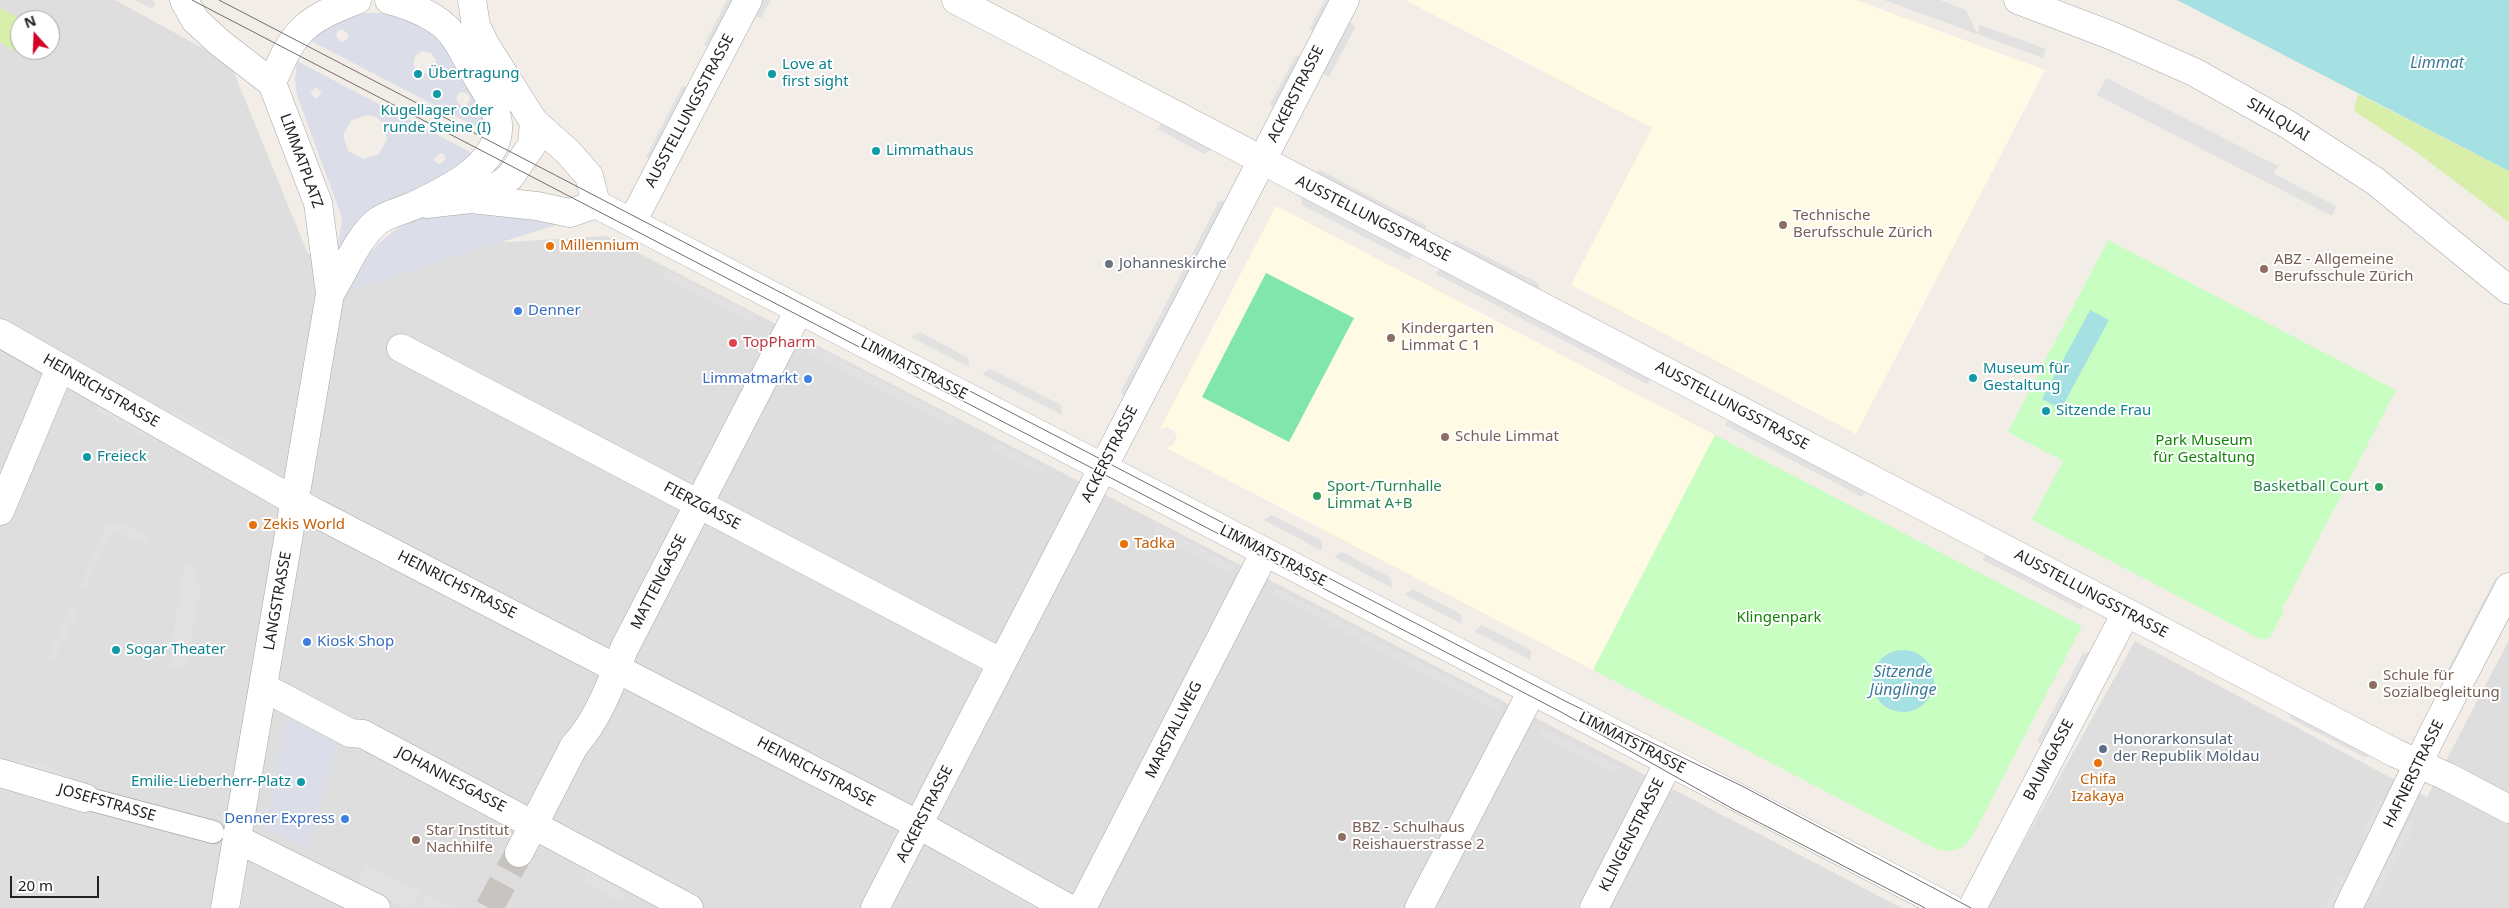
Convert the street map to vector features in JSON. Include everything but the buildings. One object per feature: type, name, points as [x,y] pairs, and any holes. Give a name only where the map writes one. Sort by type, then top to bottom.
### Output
[{"type":"street","points":[[184,0],[195,20],[220,43],[272,83],[286,49],[306,24],[325,12],[356,0]]},
{"type":"street","points":[[330,294],[360,242],[378,221],[415,205],[464,176],[490,155],[496,145],[498,124],[494,108],[452,33],[435,19],[416,8],[390,0]]},
{"type":"street","points":[[415,205],[471,199],[537,206],[570,213],[596,204],[589,176],[568,152],[534,122],[486,46],[476,26],[472,0]]},
{"type":"street","name":"AUSSTELLUNGSSTRASSE","points":[[632,222],[748,0]]},
{"type":"street","name":"AUSSTELLUNGSSTRASSE","points":[[956,0],[2126,613],[2509,809]]},
{"type":"street","name":"ACKERSTRASSE","points":[[875,908],[1345,0]]},
{"type":"street","name":"SIHLQUAI","points":[[2018,0],[2110,35],[2194,72],[2286,124],[2375,181],[2509,290]]},
{"type":"street","name":"LIMMATPLATZ","points":[[272,83],[318,203],[330,294]]},
{"type":"street","points":[[471,199],[495,188],[517,169],[532,145],[534,122]]},
{"type":"street","name":"LIMMATSTRASSE","points":[[596,204],[1950,908]]},
{"type":"street","name":"LANGSTRASSE","points":[[225,908],[225,836],[263,687],[330,294]]},
{"type":"street","name":"MATTENGASSE","points":[[519,853],[574,746],[584,735],[624,650],[799,310]]},
{"type":"street","name":"HEINRICHSTRASSE","points":[[0,333],[296,501],[919,825],[1068,908]]},
{"type":"street","name":"FIERZGASSE","points":[[401,348],[1002,663]]},
{"type":"street","points":[[0,511],[60,368]]},
{"type":"street","name":"MARSTALLWEG","points":[[1082,908],[1265,552]]},
{"type":"street","name":"HAFNERSTRASSE","points":[[2348,908],[2509,587]]},
{"type":"street","name":"BAUMGASSE","points":[[1972,908],[2126,613]]},
{"type":"street","name":"JOHANNESGASSE","points":[[263,687],[350,733],[363,734],[685,906]]},
{"type":"street","points":[[1419,908],[1532,691]]},
{"type":"street","name":"KLINGENSTRASSE","points":[[1594,908],[1670,762]]},
{"type":"street","name":"JOSEFSTRASSE","points":[[0,773],[225,836],[376,908]]},
{"type":"shaded area","points":[[0,0],[115,0],[230,63],[308,254],[606,236],[1902,908],[0,908]]},
{"type":"shaded area","points":[[134,0],[152,0],[156,2],[152,9]]},
{"type":"shaded area","points":[[727,0],[736,0],[711,48],[704,45]]},
{"type":"shaded area","points":[[762,0],[771,0],[761,18],[754,15]]},
{"type":"shaded area","points":[[1325,0],[1334,0],[1317,33],[1309,30]]},
{"type":"shaded area","name":"Technische Berufsschule Zürich","points":[[1405,0],[1856,0],[2045,70],[1856,434],[1571,285],[1652,128]]},
{"type":"shaded area","points":[[1884,0],[1940,0],[1966,10],[1977,33],[1980,25],[2046,49],[2043,58]]},
{"type":"shaded area","points":[[359,13],[382,13],[400,16],[433,32],[469,75],[485,123],[486,132],[309,40],[320,28]],"holes":[[[341,29],[349,34],[343,42],[339,41],[336,36],[337,32]],[[422,51],[431,53],[436,59],[435,68],[427,74],[419,72],[413,65],[415,56]],[[464,92],[469,95],[470,100],[467,105],[462,106],[458,103],[456,98],[459,93]]]},
{"type":"shaded area","points":[[1349,22],[1356,26],[1329,77],[1321,73]]},
{"type":"shaded area","points":[[1296,55],[1303,59],[1275,111],[1270,104]]},
{"type":"shaded area","points":[[297,61],[474,154],[334,274],[342,218],[297,95],[295,80]],"holes":[[[316,87],[322,93],[316,99],[310,93]],[[368,115],[376,117],[383,123],[387,139],[379,154],[363,159],[348,151],[343,135],[352,120]],[[440,153],[444,154],[446,159],[440,164],[436,163],[434,159]]]},
{"type":"shaded area","points":[[2106,78],[2278,166],[2274,174],[2336,206],[2332,216],[2097,95]]},
{"type":"shaded area","points":[[683,85],[690,89],[652,160],[646,157]]},
{"type":"shaded area","points":[[1162,121],[1213,149],[1204,154],[1158,129]]},
{"type":"shaded area","points":[[1320,170],[1427,226],[1423,233],[1311,175]]},
{"type":"shaded area","points":[[1301,195],[1413,253],[1409,260],[1302,205]]},
{"type":"shaded area","points":[[1219,201],[1229,201],[1126,400],[1121,391]]},
{"type":"shaded area","name":"Schule Limmat","points":[[1276,206],[1715,435],[1593,670],[1166,448],[1173,445],[1177,438],[1174,431],[1167,427],[1160,429]]},
{"type":"shaded area","points":[[488,211],[559,224],[350,290],[356,275],[367,257],[379,243],[399,227],[421,216]]},
{"type":"shaded area","points":[[1454,240],[1540,284],[1536,292],[1450,247]]},
{"type":"shaded area","points":[[1440,267],[1651,377],[1647,384],[1436,274]]},
{"type":"shaded area","points":[[666,270],[754,315],[750,323],[662,277]]},
{"type":"shaded area","points":[[920,332],[968,358],[969,367],[911,337]]},
{"type":"shaded area","points":[[811,345],[954,419],[950,426],[807,352]]},
{"type":"shaded area","points":[[990,369],[1061,405],[1062,415],[982,374]]},
{"type":"shaded area","points":[[101,404],[149,429],[145,437],[97,411]]},
{"type":"shaded area","points":[[174,411],[236,445],[231,453],[169,419]]},
{"type":"shaded area","points":[[1730,417],[1867,489],[1862,497],[1725,425]]},
{"type":"shaded area","points":[[996,442],[1047,469],[1040,473],[993,449]]},
{"type":"shaded area","points":[[1272,515],[1322,541],[1322,551],[1264,520]]},
{"type":"shaded area","points":[[120,522],[150,539],[146,545],[113,529],[85,589],[80,586],[106,526]]},
{"type":"shaded area","points":[[1155,524],[1235,566],[1231,573],[1155,533]]},
{"type":"shaded area","points":[[1342,552],[1391,578],[1392,588],[1334,557]]},
{"type":"shaded area","points":[[1987,552],[2085,602],[2081,610],[1983,560]]},
{"type":"shaded area","points":[[184,563],[196,565],[196,582],[202,583],[185,670],[168,669]]},
{"type":"shaded area","points":[[2496,577],[2504,581],[2453,679],[2445,675]]},
{"type":"shaded area","points":[[1276,588],[1500,704],[1497,711],[1272,595]]},
{"type":"shaded area","points":[[1413,589],[1461,614],[1462,624],[1404,594]]},
{"type":"shaded area","points":[[71,607],[79,611],[53,661],[48,657]]},
{"type":"shaded area","points":[[1482,625],[1531,650],[1531,660],[1474,631]]},
{"type":"shaded area","points":[[2509,640],[2509,908],[1987,908],[2135,641],[2427,797]]},
{"type":"shaded area","points":[[2083,653],[2093,653],[2044,746],[2037,741]]},
{"type":"shaded area","name":"Emilie-Lieberherr-Platz","points":[[289,705],[340,733],[308,847],[266,830]]},
{"type":"shaded area","points":[[2292,711],[2374,753],[2366,758],[2289,718]]},
{"type":"shaded area","points":[[1542,727],[1622,767],[1611,771],[1538,734]]},
{"type":"shaded area","points":[[728,733],[856,801],[852,808],[724,740]]},
{"type":"shaded area","points":[[20,759],[65,772],[62,779],[18,766]]},
{"type":"shaded area","points":[[2379,801],[2389,801],[2369,839],[2361,835]]},
{"type":"shaded area","points":[[2409,821],[2416,824],[2378,897],[2371,893]]},
{"type":"shaded area","points":[[952,852],[1052,908],[1034,908],[952,862]]},
{"type":"shaded area","points":[[585,863],[623,883],[623,904],[584,882]]},
{"type":"shaded area","points":[[366,864],[420,891],[411,908],[406,908],[357,884]]},
{"type":"shaded area","points":[[2341,875],[2350,879],[2334,908],[2323,908]]},
{"type":"shaded area","points":[[427,894],[456,908],[420,908]]},
{"type":"green space","points":[[0,8],[10,13],[10,48],[0,42]]},
{"type":"green space","points":[[2358,94],[2509,171],[2509,222],[2412,149],[2354,111]]},
{"type":"green space","name":"Park Museum für Gestaltung","points":[[2108,240],[2396,390],[2282,609],[2284,610],[2271,636],[2266,639],[2260,639],[2032,520],[2063,461],[2008,432]]},
{"type":"green space","points":[[1266,273],[1354,318],[1289,442],[1202,397]]},
{"type":"green space","name":"Klingenpark","points":[[1715,435],[2082,626],[1972,837],[1961,848],[1952,851],[1936,849],[1593,670]]},
{"type":"water","name":"Limmat","points":[[2177,0],[2509,0],[2509,171]]},
{"type":"water","points":[[2090,310],[2109,320],[2061,409],[2042,399]]},
{"type":"water","name":"Sitzende Jünglinge","points":[[1903,650],[1915,653],[1925,659],[1931,669],[1934,681],[1931,693],[1925,703],[1915,709],[1903,712],[1891,709],[1881,703],[1875,693],[1872,681],[1875,669],[1881,659],[1891,653]]},
{"type":"tunnel","points":[[489,908],[519,853]]},
{"type":"tram line","points":[[192,0],[1561,712],[1733,809],[1925,908]]},
{"type":"tram line","points":[[219,0],[1567,702],[1742,786],[1971,908]]},
{"type":"place","name":"Übertragung","points":[[418,74]]},
{"type":"place","name":"Love at first sight","points":[[772,74]]},
{"type":"place","name":"Kugellager oder runde Steine (I)","points":[[437,94]]},
{"type":"place","name":"Limmathaus","points":[[876,151]]},
{"type":"place","name":"Technische Berufsschule Zürich","points":[[1783,225]]},
{"type":"place","name":"Millennium","points":[[550,246]]},
{"type":"place","name":"Johanneskirche","points":[[1109,264]]},
{"type":"place","name":"ABZ - Allgemeine Berufsschule Zürich","points":[[2264,269]]},
{"type":"place","name":"Denner","points":[[518,311]]},
{"type":"place","name":"Kindergarten Limmat C 1","points":[[1391,338]]},
{"type":"place","name":"TopPharm","points":[[733,343]]},
{"type":"place","name":"Museum für Gestaltung","points":[[1973,378]]},
{"type":"place","name":"Limmatmarkt","points":[[808,379]]},
{"type":"place","name":"Sitzende Frau","points":[[2046,411]]},
{"type":"place","name":"Schule Limmat","points":[[1445,437]]},
{"type":"place","name":"Freieck","points":[[87,457]]},
{"type":"place","name":"Basketball Court","points":[[2379,487]]},
{"type":"place","name":"Sport-/Turnhalle Limmat A+B","points":[[1317,496]]},
{"type":"place","name":"Zekis World","points":[[253,525]]},
{"type":"place","name":"Tadka","points":[[1124,544]]},
{"type":"place","name":"Kiosk Shop","points":[[307,642]]},
{"type":"place","name":"Sogar Theater","points":[[116,650]]},
{"type":"place","name":"Schule für Sozialbegleitung","points":[[2373,685]]},
{"type":"place","name":"Honorarkonsulat der Republik Moldau","points":[[2103,749]]},
{"type":"place","name":"Chifa Izakaya","points":[[2098,763]]},
{"type":"place","name":"Emilie-Lieberherr-Platz","points":[[301,782]]},
{"type":"place","name":"Denner Express","points":[[345,819]]},
{"type":"place","name":"BBZ - Schulhaus Reishauerstrasse 2","points":[[1342,837]]},
{"type":"place","name":"Star Institut Nachhilfe","points":[[416,840]]}]
